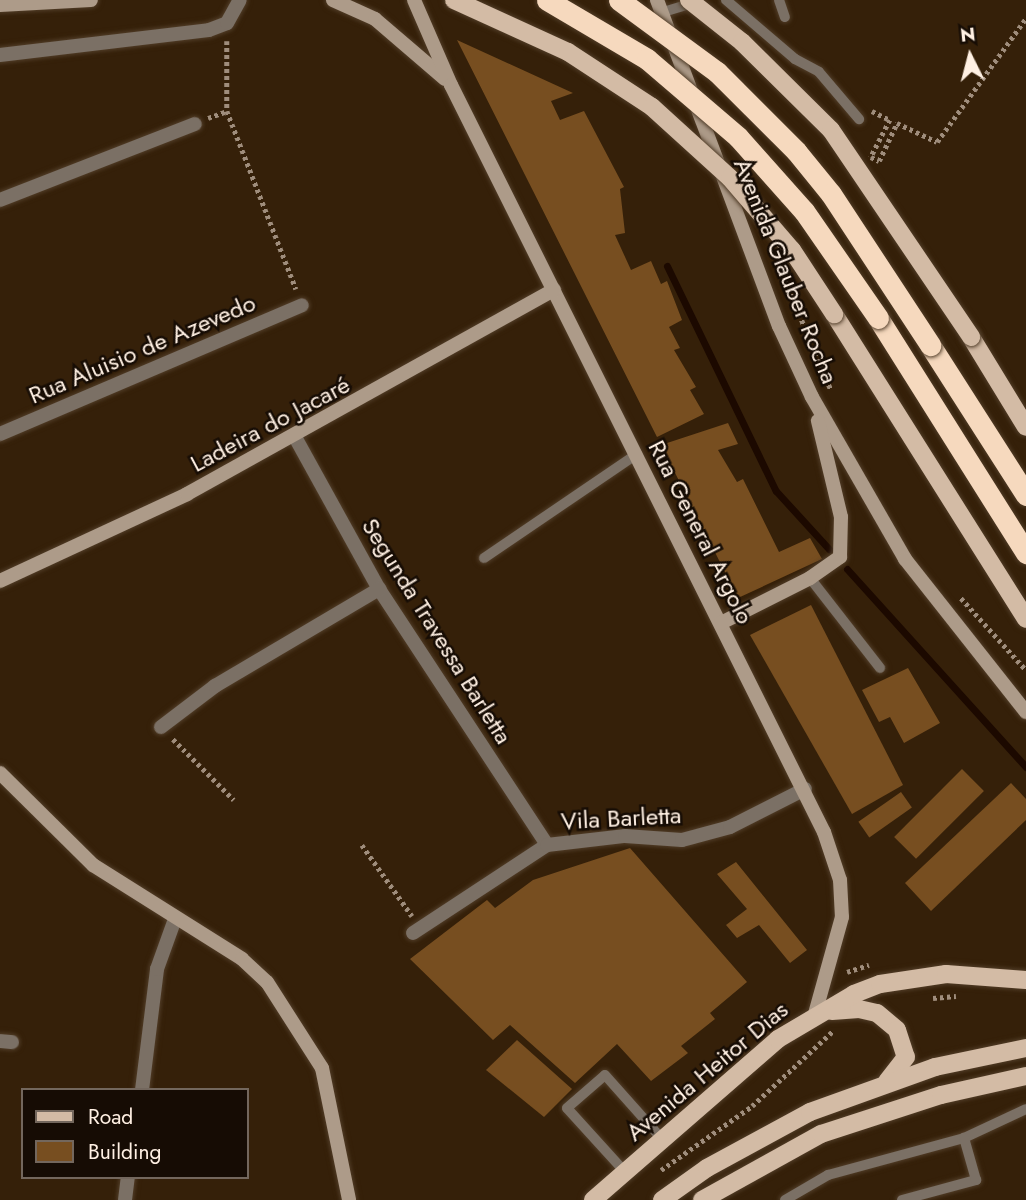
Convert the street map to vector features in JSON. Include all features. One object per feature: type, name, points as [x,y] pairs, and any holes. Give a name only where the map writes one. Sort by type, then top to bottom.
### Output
[{"type":"highway","points":[[547,0],[647,59],[738,137],[804,211],[877,318],[1026,553]]},
{"type":"highway","points":[[619,0],[717,72],[796,151],[844,213],[1026,495]]},
{"type":"main road","points":[[454,0],[568,52],[652,107],[753,204],[792,250],[1026,619]]},
{"type":"main road","points":[[690,0],[762,60],[831,130],[971,337],[1026,426]]},
{"type":"main road","name":"Avenida Heitor Dias","points":[[593,1200],[778,1039],[815,1014],[880,984],[946,974],[1026,981]]},
{"type":"main road","points":[[815,1014],[844,1008],[877,1013],[903,1037],[906,1057],[903,1067],[885,1084]]},
{"type":"main road","points":[[662,1200],[754,1140],[885,1084],[974,1056],[1026,1048]]},
{"type":"main road","points":[[702,1200],[821,1134],[941,1094],[1026,1076]]},
{"type":"street","points":[[0,5],[91,0]]},
{"type":"street","points":[[0,55],[187,34],[226,23],[240,0]]},
{"type":"street","points":[[333,0],[375,19],[451,85]]},
{"type":"street","name":"Rua General Argolo","points":[[414,0],[451,85],[805,789],[832,854],[841,897],[839,939],[815,1014]]},
{"type":"street","name":"Avenida Glauber Rocha","points":[[658,6],[779,326],[812,397],[905,559],[1026,712]]},
{"type":"street","points":[[0,200],[195,124]]},
{"type":"street","name":"Ladeira do Jacaré","points":[[0,581],[187,494],[295,437],[554,290]]},
{"type":"street","name":"Rua Aluisio de Azevedo","points":[[0,434],[302,305]]},
{"type":"street","points":[[721,623],[835,564],[843,538],[836,489],[812,397]]},
{"type":"street","name":"Segunda Travessa Barletta","points":[[295,437],[379,589],[547,845]]},
{"type":"street","points":[[161,727],[215,686],[379,589]]},
{"type":"street","points":[[0,773],[93,865],[242,959],[267,982],[309,1043],[329,1089],[349,1200]]},
{"type":"street","name":"Vila Barletta","points":[[417,930],[547,845],[625,836],[695,837],[730,827],[805,789]]},
{"type":"street","points":[[142,1088],[157,969],[175,919]]},
{"type":"street","points":[[125,1200],[128,1179]]},
{"type":"lane","points":[[658,6],[702,0]]},
{"type":"lane","points":[[726,0],[795,59],[819,72],[859,119]]},
{"type":"lane","points":[[779,0],[785,17]]},
{"type":"lane","points":[[484,558],[637,454]]},
{"type":"lane","points":[[810,578],[880,668]]},
{"type":"lane","points":[[625,1172],[567,1108],[605,1075],[662,1139]]},
{"type":"lane","points":[[785,1200],[804,1196],[828,1175],[964,1138],[1026,1109]]},
{"type":"lane","points":[[902,1200],[976,1180],[964,1138]]},
{"type":"path","points":[[891,120],[871,157],[879,161],[897,123],[937,142],[1026,18]]},
{"type":"path","points":[[226,23],[227,111],[302,305]]},
{"type":"path","points":[[780,267],[834,396]]},
{"type":"path","points":[[951,590],[1026,670]]},
{"type":"path","points":[[161,727],[234,800]]},
{"type":"path","points":[[362,845],[417,930]]},
{"type":"path","points":[[847,972],[876,962]]},
{"type":"path","points":[[921,999],[961,996]]},
{"type":"path","points":[[652,1176],[752,1105],[840,1026],[868,1011]]},
{"type":"building","points":[[457,40],[573,93],[551,101],[560,120],[584,111],[624,187],[620,189],[625,233],[615,235],[631,270],[651,261],[661,284],[667,281],[682,320],[669,327],[680,348],[674,350],[696,387],[690,390],[704,414],[657,437]]},
{"type":"building","points":[[728,423],[738,444],[718,450],[737,482],[743,479],[779,552],[810,538],[822,559],[738,598],[661,445]]},
{"type":"building","points":[[811,605],[903,785],[852,814],[750,635]]},
{"type":"building","points":[[908,668],[940,723],[904,743],[890,717],[879,722],[862,690]]},
{"type":"building","points":[[962,769],[984,791],[916,859],[894,837]]},
{"type":"building","points":[[1011,783],[1026,799],[1026,820],[931,911],[905,883]]},
{"type":"building","points":[[901,792],[912,808],[869,837],[858,822]]},
{"type":"building","points":[[630,848],[747,982],[710,1013],[715,1019],[681,1046],[688,1053],[651,1081],[617,1044],[575,1083],[510,1025],[493,1040],[410,959],[487,900],[495,908],[533,880]]},
{"type":"building","points":[[736,862],[807,950],[790,963],[759,925],[737,938],[726,925],[747,909],[717,874]]},
{"type":"building","points":[[517,1040],[572,1089],[544,1117],[486,1070]]},
{"type":"waterway","points":[[667,266],[776,491],[829,549]]},
{"type":"waterway","points":[[847,569],[1026,767]]}]
